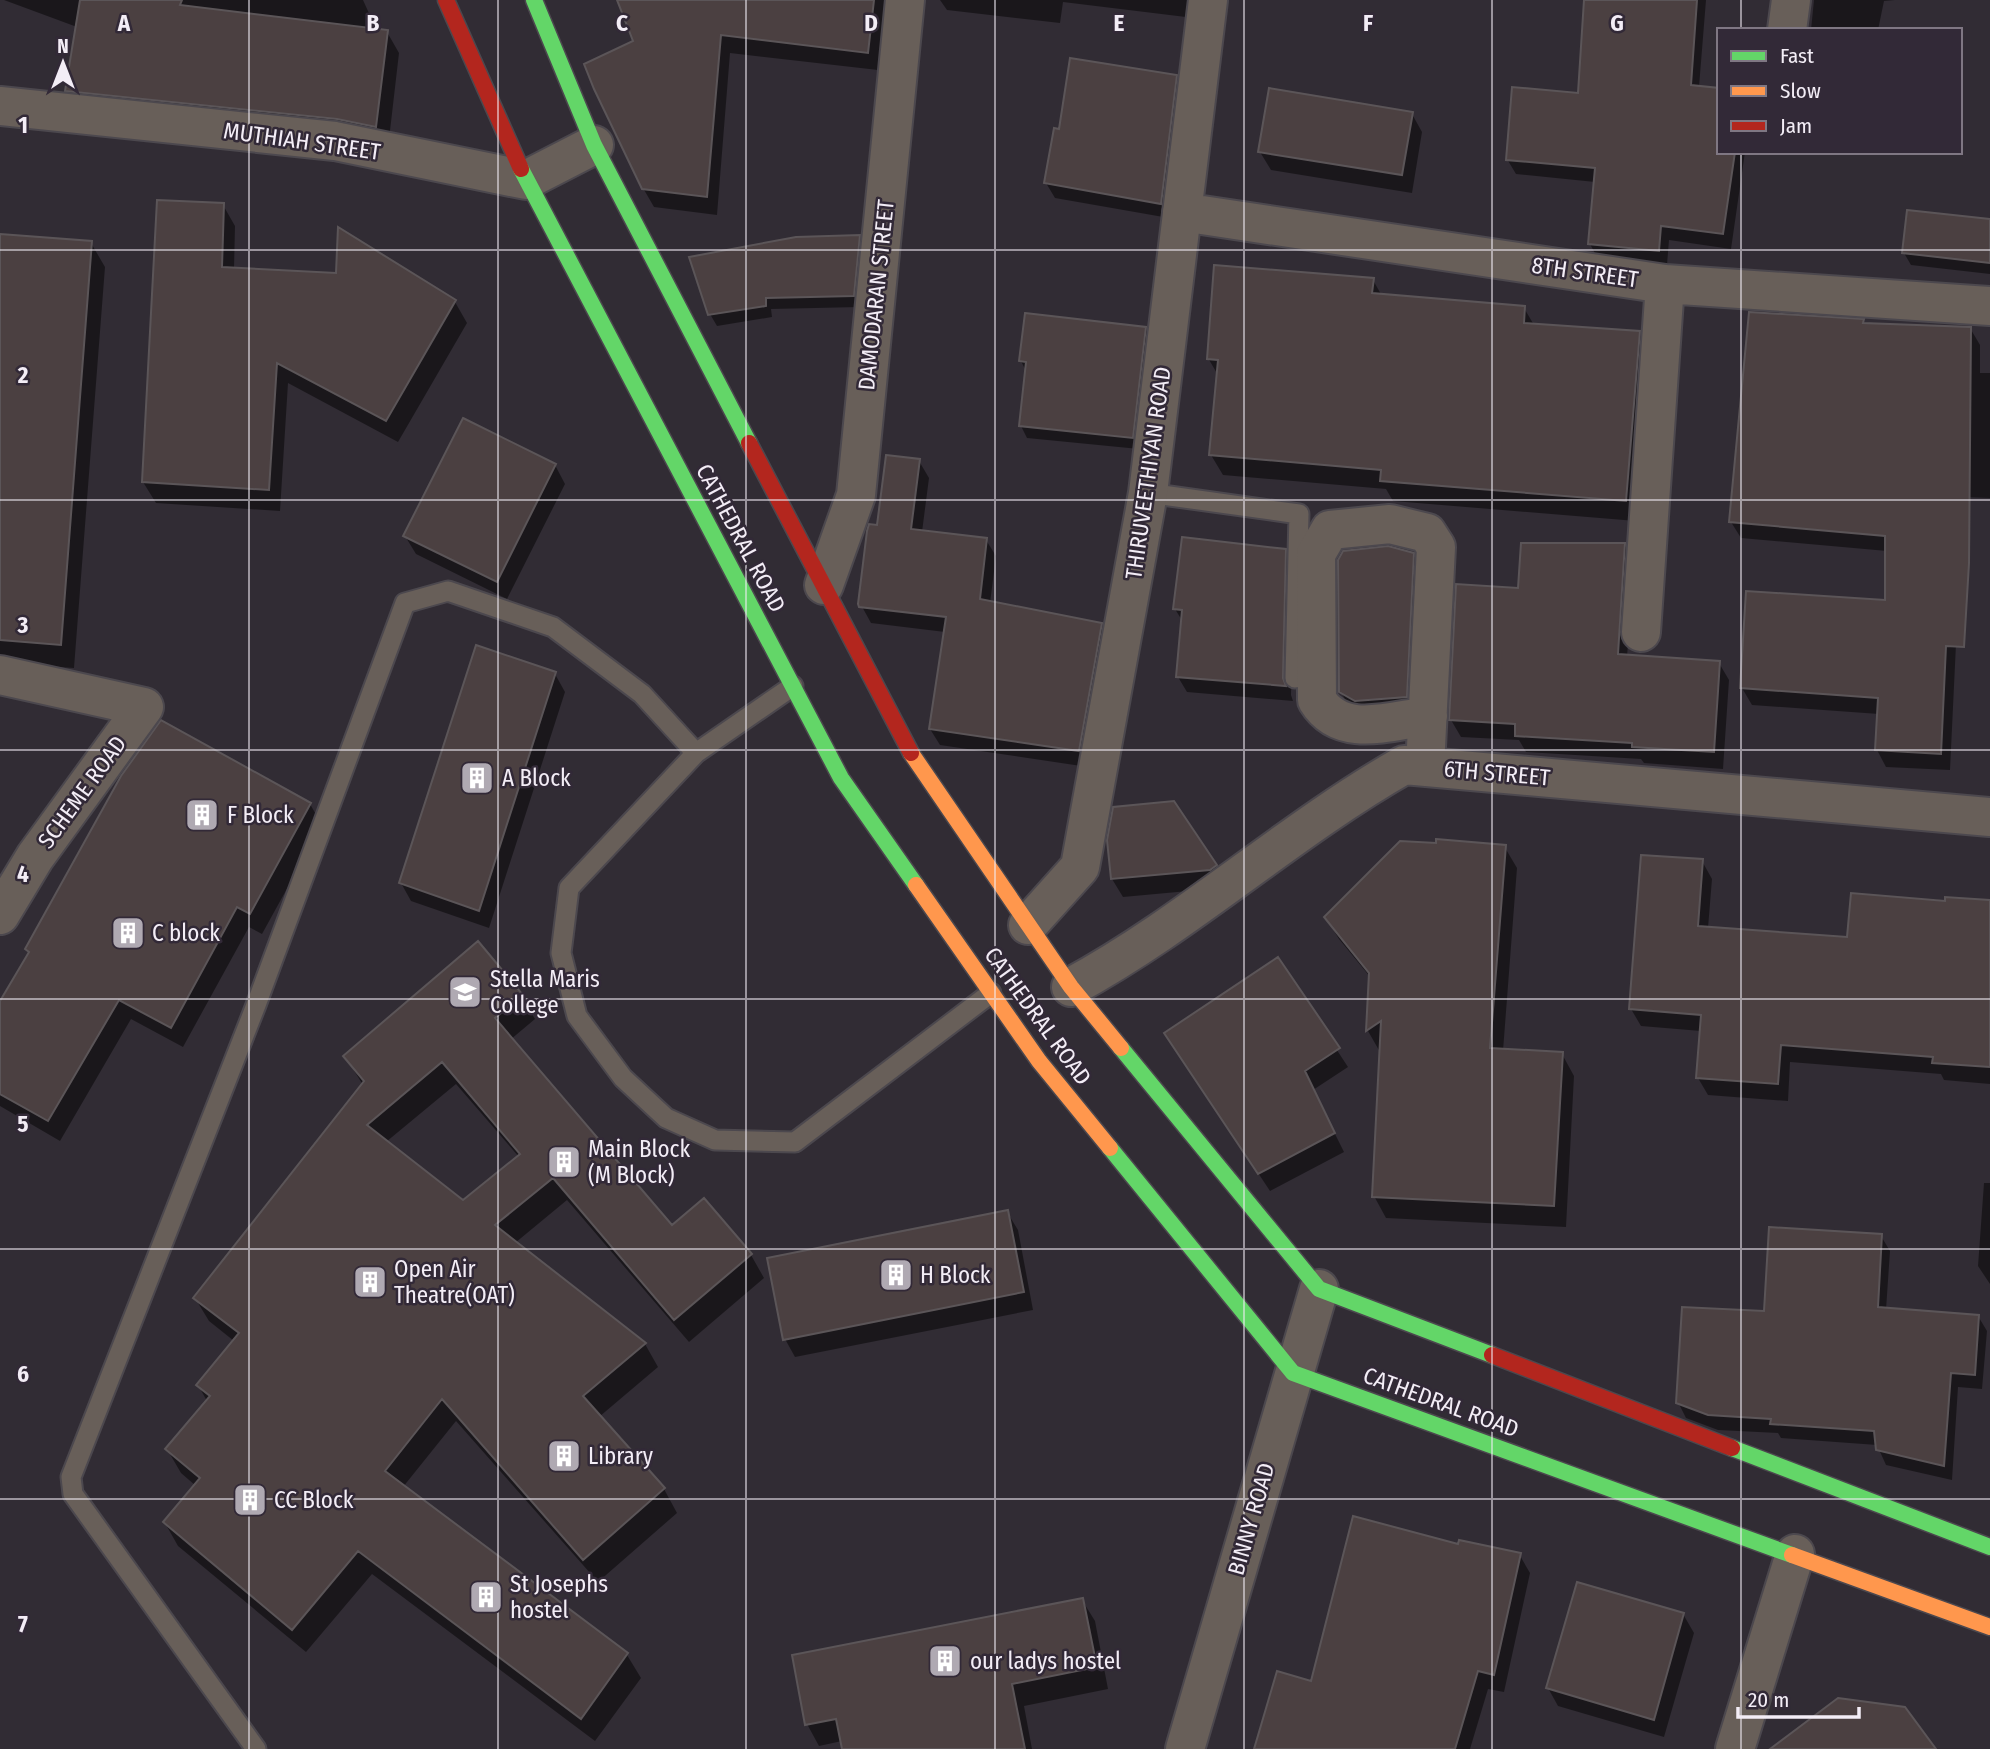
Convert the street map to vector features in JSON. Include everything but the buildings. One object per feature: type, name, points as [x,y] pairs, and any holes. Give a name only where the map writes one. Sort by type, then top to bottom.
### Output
[{"type":"main road","name":"CATHEDRAL ROAD","points":[[446,0],[526,180],[841,778],[1039,1061],[1293,1373],[1795,1554],[1990,1628]]},
{"type":"main road","name":"CATHEDRAL ROAD","points":[[534,0],[594,145],[912,755],[1071,987],[1319,1289],[1990,1547]]},
{"type":"street","name":"DAMODARAN STREET","points":[[824,585],[856,495],[905,0]]},
{"type":"street","name":"THIRUVEETHIYAN ROAD","points":[[1028,925],[1080,867],[1148,493],[1208,0]]},
{"type":"street","points":[[1787,28],[1791,0]]},
{"type":"street","name":"MUTHIAH STREET","points":[[0,106],[335,141],[526,180]]},
{"type":"street","points":[[526,180],[594,145]]},
{"type":"street","name":"8TH STREET","points":[[1182,212],[1665,284],[1990,306]]},
{"type":"street","points":[[1641,632],[1665,284]]},
{"type":"street","points":[[1425,767],[1428,716],[1436,547],[1427,533],[1390,524],[1330,530],[1316,554],[1317,700],[1325,714],[1351,726],[1428,716]]},
{"type":"street","name":"SCHEME ROAD","points":[[0,676],[144,707],[18,854],[0,915]]},
{"type":"street","name":"6TH STREET","points":[[1071,987],[1127,957],[1350,796],[1404,765],[1990,817]]},
{"type":"street","name":"BINNY ROAD","points":[[1185,1749],[1319,1289]]},
{"type":"street","points":[[1735,1749],[1795,1554]]},
{"type":"lane","points":[[1148,493],[1299,514],[1295,678]]},
{"type":"lane","points":[[256,1749],[72,1494],[71,1477],[256,1005],[405,603],[448,591],[553,627],[642,694],[696,753]]},
{"type":"lane","points":[[793,686],[696,753],[569,888],[561,953],[577,1016],[623,1078],[666,1118],[715,1140],[795,1142],[991,993]]},
{"type":"traffic: fast","points":[[534,0],[594,145],[749,443]]},
{"type":"traffic: fast","points":[[521,169],[841,778],[916,885]]},
{"type":"traffic: fast","points":[[1121,1048],[1319,1289],[1492,1355]]},
{"type":"traffic: fast","points":[[1110,1148],[1293,1373],[1792,1555]]},
{"type":"traffic: fast","points":[[1732,1448],[1990,1547]]},
{"type":"traffic: slow","points":[[911,753],[1071,987],[1121,1048]]},
{"type":"traffic: slow","points":[[916,885],[1039,1061],[1110,1148]]},
{"type":"traffic: slow","points":[[1792,1555],[1990,1627]]},
{"type":"traffic: jam","points":[[446,0],[521,169]]},
{"type":"traffic: jam","points":[[749,443],[911,753]]},
{"type":"traffic: jam","points":[[1492,1355],[1732,1448]]},
{"type":"place","name":"A Block","points":[[477,778]]},
{"type":"place","name":"F Block","points":[[202,815]]},
{"type":"place","name":"C block","points":[[128,933]]},
{"type":"place","name":"Stella Maris College","points":[[465,992]]},
{"type":"place","name":"Main Block (M Block)","points":[[564,1162]]},
{"type":"place","name":"H Block","points":[[896,1275]]},
{"type":"place","name":"Open Air Theatre(OAT)","points":[[370,1282]]},
{"type":"place","name":"Library","points":[[564,1456]]},
{"type":"place","name":"CC Block","points":[[250,1500]]},
{"type":"place","name":"St Josephs hostel","points":[[486,1597]]},
{"type":"place","name":"our ladys hostel","points":[[945,1661]]}]
